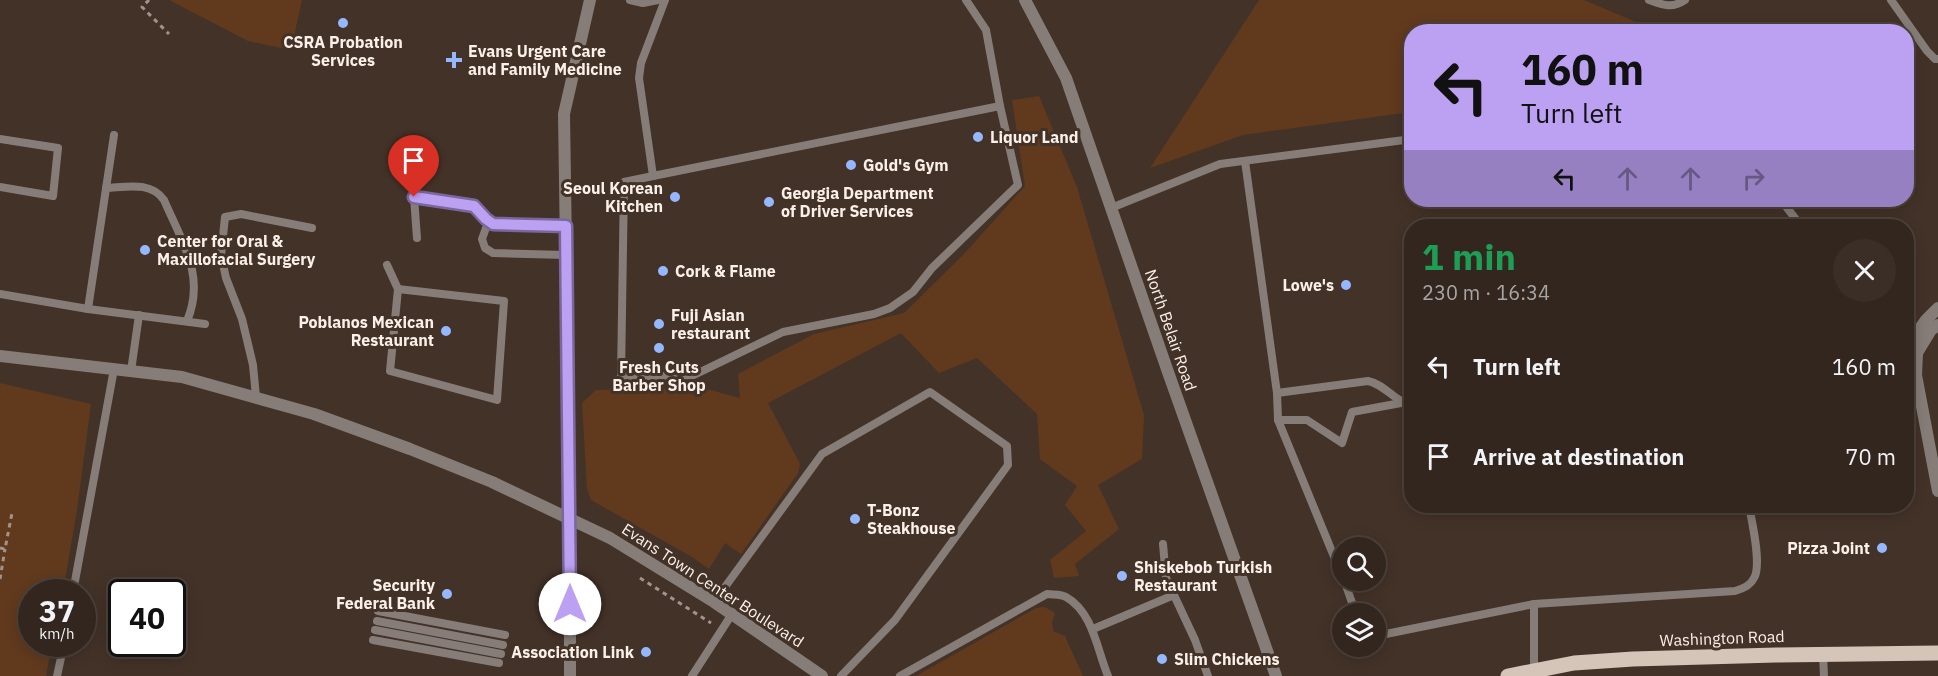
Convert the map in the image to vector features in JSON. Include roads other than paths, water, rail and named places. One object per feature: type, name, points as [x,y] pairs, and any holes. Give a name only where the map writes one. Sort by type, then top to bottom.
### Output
[{"type":"main road","name":"Washington Road","points":[[1508,676],[1534,670],[1633,659],[1938,653]]},
{"type":"street","points":[[570,676],[564,114],[590,0]]},
{"type":"street","name":"North Belair Road","points":[[1025,0],[1066,78],[1276,676]]},
{"type":"street","points":[[1914,337],[1938,308]]},
{"type":"street","points":[[1938,325],[1931,330],[1917,353],[1916,375],[1938,491]]},
{"type":"street","name":"Evans Town Center Boulevard","points":[[0,356],[182,378],[314,414],[411,448],[610,538],[714,602],[818,675]]},
{"type":"lane","points":[[630,0],[643,3],[658,0]]},
{"type":"lane","points":[[653,176],[639,78],[641,63],[665,0]]},
{"type":"lane","points":[[966,0],[986,30],[1018,185],[932,268],[913,292],[890,308],[874,314],[783,332],[694,375],[621,377],[624,182],[1000,106]]},
{"type":"lane","points":[[1649,0],[1666,7],[1677,5],[1685,0]]},
{"type":"lane","points":[[1891,0],[1908,24]]},
{"type":"lane","points":[[1914,33],[1927,51],[1935,59],[1938,58]]},
{"type":"lane","points":[[88,309],[114,135]]},
{"type":"lane","points":[[0,139],[58,148],[53,196],[0,187]]},
{"type":"lane","points":[[1111,208],[1220,164],[1404,140]]},
{"type":"lane","points":[[1245,161],[1277,393],[1278,420],[1332,552]]},
{"type":"lane","points":[[106,188],[148,187],[159,193],[164,200],[192,264],[195,293],[187,321]]},
{"type":"lane","points":[[417,238],[414,197],[474,206],[493,224]]},
{"type":"lane","points":[[1786,207],[1796,219]]},
{"type":"lane","points":[[255,397],[253,365],[242,319],[226,278],[221,255],[225,217],[241,213],[312,228]]},
{"type":"lane","points":[[566,226],[493,224],[488,225],[483,233],[483,245],[488,252],[566,255]]},
{"type":"lane","points":[[387,265],[398,289],[390,371],[496,400],[504,301],[398,289]]},
{"type":"lane","points":[[0,294],[88,309],[205,324]]},
{"type":"lane","points":[[131,371],[139,315]]},
{"type":"lane","points":[[75,579],[114,369]]},
{"type":"lane","points":[[1277,393],[1368,381],[1379,383],[1391,395],[1404,400]]},
{"type":"lane","points":[[714,602],[822,454],[930,392],[1007,446],[1008,465],[895,620],[841,676]]},
{"type":"lane","points":[[1278,420],[1307,420],[1342,443],[1352,412],[1404,402]]},
{"type":"lane","points":[[1386,634],[1534,604],[1734,591],[1754,580],[1758,570],[1750,513]]},
{"type":"lane","points":[[1163,544],[1167,578],[1195,640],[1208,676]]},
{"type":"lane","points":[[900,676],[1047,594],[1065,595],[1081,609],[1093,629],[1108,676]]},
{"type":"lane","points":[[1093,629],[1174,595]]},
{"type":"lane","points":[[1534,604],[1534,670]]},
{"type":"lane","points":[[378,611],[502,649]]},
{"type":"lane","points":[[692,676],[732,615]]},
{"type":"lane","points":[[376,626],[502,649]]},
{"type":"lane","points":[[373,640],[502,649]]},
{"type":"lane","points":[[1823,654],[1824,676]]},
{"type":"lane","points":[[57,676],[61,657]]},
{"type":"place","name":"CSRA Probation Services","points":[[343,23]]},
{"type":"place","name":"Evans Urgent Care and Family Medicine","points":[[454,60]]},
{"type":"place","name":"Liquor Land","points":[[978,137]]},
{"type":"place","name":"Gold's Gym","points":[[851,165]]},
{"type":"place","name":"Seoul Korean Kitchen","points":[[675,197]]},
{"type":"place","name":"Georgia Department of Driver Services","points":[[769,202]]},
{"type":"place","name":"Center for Oral & Maxillofacial Surgery","points":[[145,250]]},
{"type":"place","name":"Cork & Flame","points":[[663,271]]},
{"type":"place","name":"Lowe's","points":[[1346,285]]},
{"type":"place","name":"Fuji Asian restaurant","points":[[659,324]]},
{"type":"place","name":"Poblanos Mexican Restaurant","points":[[446,331]]},
{"type":"place","name":"Fresh Cuts Barber Shop","points":[[659,348]]},
{"type":"place","name":"T-Bonz Steakhouse","points":[[855,519]]},
{"type":"place","name":"Pizza Joint","points":[[1882,548]]},
{"type":"place","name":"Shiskebob Turkish Restaurant","points":[[1122,576]]},
{"type":"place","name":"Security Federal Bank","points":[[447,594]]},
{"type":"place","name":"Association Link","points":[[646,652]]},
{"type":"place","name":"Slim Chickens","points":[[1162,659]]}]
